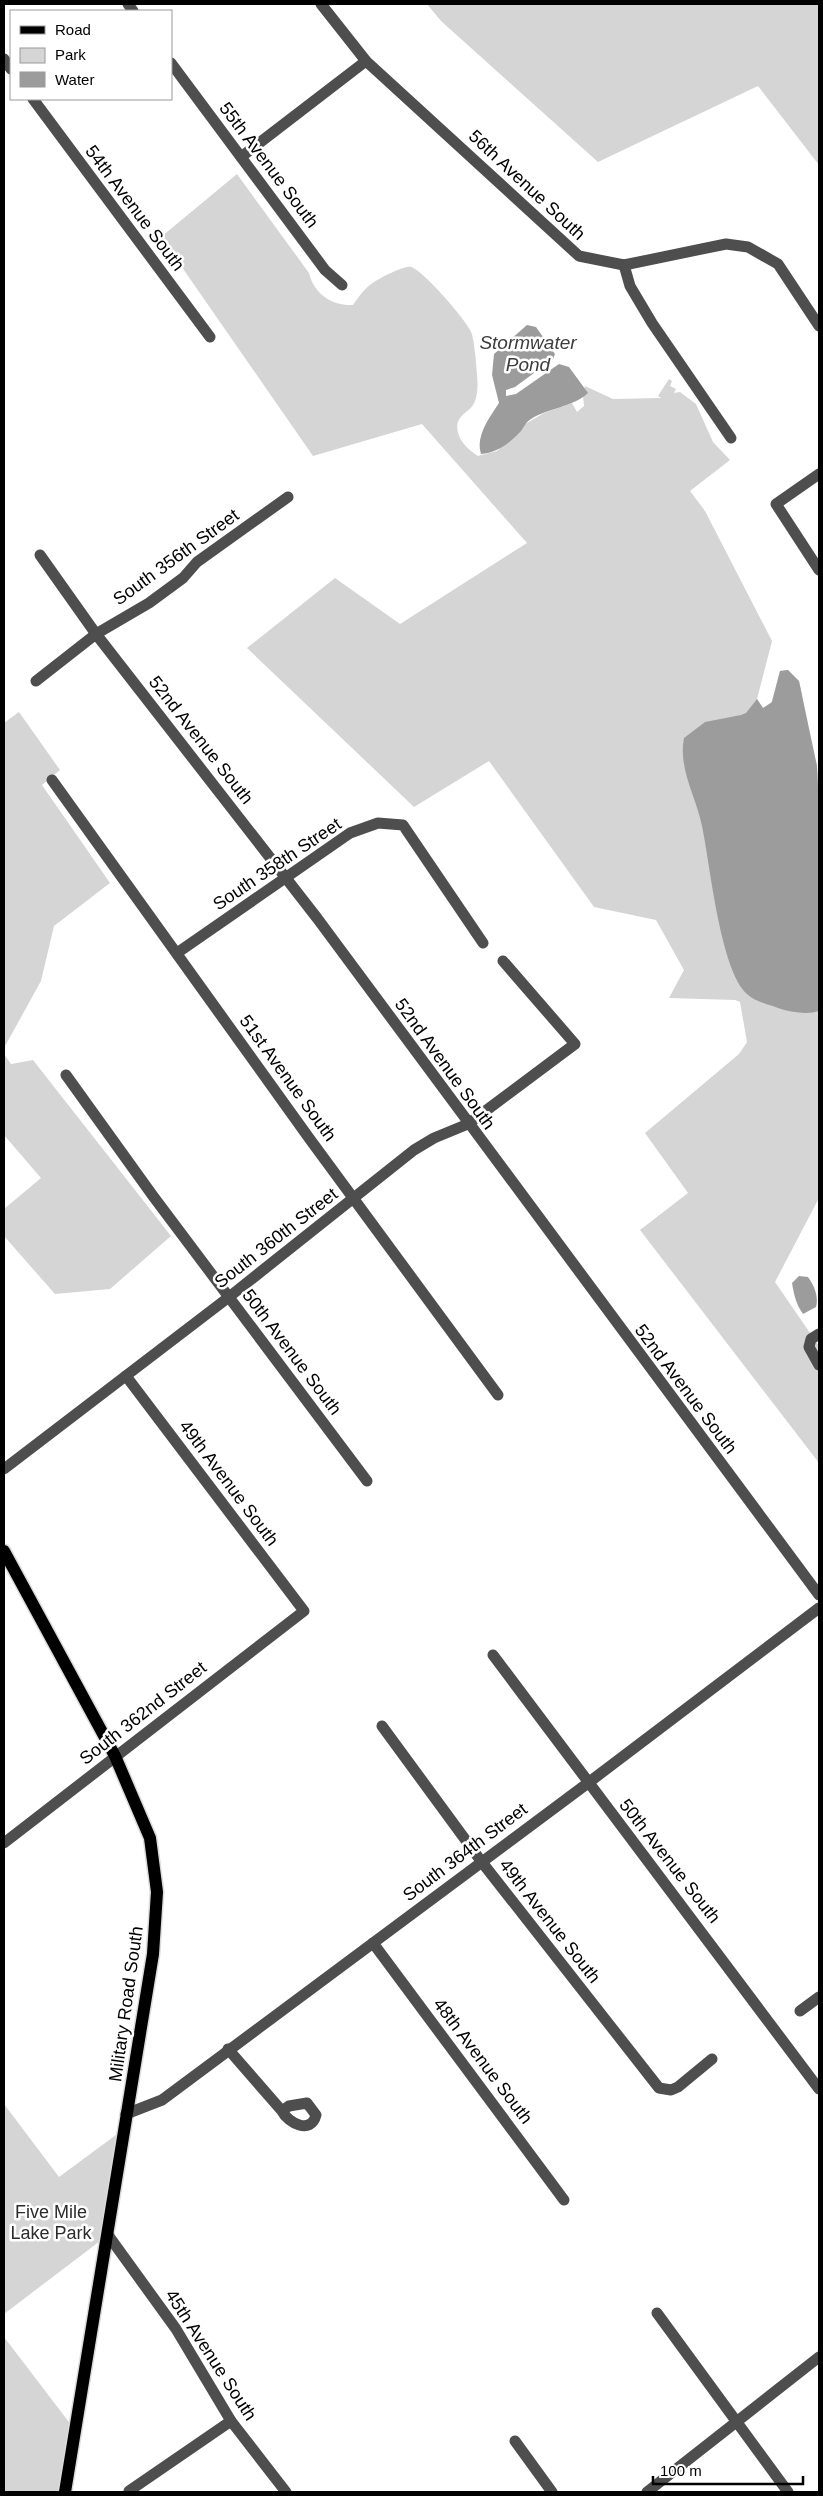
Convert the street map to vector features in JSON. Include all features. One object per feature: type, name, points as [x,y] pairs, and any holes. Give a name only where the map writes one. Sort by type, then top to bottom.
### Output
[{"type":"main road","name":"Military Road South","points":[[4,1551],[114,1756],[150,1838],[157,1892],[154,1954],[126,2114],[108,2235],[65,2492]]},
{"type":"street","name":"56th Avenue South","points":[[320,4],[366,61],[571,250],[579,256],[591,260],[624,265]]},
{"type":"street","points":[[241,157],[366,61]]},
{"type":"street","name":"55th Avenue South","points":[[172,64],[325,270],[342,285]]},
{"type":"street","name":"54th Avenue South","points":[[34,100],[210,337]]},
{"type":"street","points":[[731,438],[652,323],[630,286],[624,265],[726,244],[748,247],[778,264],[819,326]]},
{"type":"street","points":[[819,474],[776,504],[819,570]]},
{"type":"street","name":"South 356th Street","points":[[36,681],[96,634],[150,603],[183,578],[197,562],[288,497]]},
{"type":"street","name":"52nd Avenue South","points":[[40,555],[96,634],[285,877],[819,1595]]},
{"type":"street","name":"51st Avenue South","points":[[52,780],[309,1138],[355,1198],[498,1395]]},
{"type":"street","name":"South 358th Street","points":[[178,953],[350,833],[378,823],[403,825],[484,943]]},
{"type":"street","name":"South 360th Street","points":[[4,1469],[229,1297],[414,1150],[434,1138],[468,1124],[574,1044],[503,961]]},
{"type":"street","name":"50th Avenue South","points":[[66,1075],[153,1196],[367,1481]]},
{"type":"street","points":[[819,1334],[811,1339],[809,1347],[819,1365]]},
{"type":"street","name":"49th Avenue South","points":[[126,1376],[304,1611]]},
{"type":"street","name":"South 364th Street","points":[[126,2114],[162,2100],[481,1861],[588,1784],[819,1608]]},
{"type":"street","name":"South 362nd Street","points":[[4,1844],[114,1756],[304,1611]]},
{"type":"street","name":"50th Avenue South","points":[[493,1655],[588,1784],[740,1981],[819,2089]]},
{"type":"street","name":"49th Avenue South","points":[[382,1726],[481,1861],[659,2088],[670,2090],[678,2087],[712,2059]]},
{"type":"street","name":"48th Avenue South","points":[[373,1943],[564,2200]]},
{"type":"street","points":[[800,2011],[819,1997]]},
{"type":"street","points":[[228,2050],[282,2111]]},
{"type":"street","name":"45th Avenue South","points":[[108,2235],[176,2329],[231,2421],[286,2492]]},
{"type":"street","points":[[657,2313],[788,2492]]},
{"type":"street","points":[[647,2492],[819,2357]]},
{"type":"street","points":[[129,2491],[231,2421]]},
{"type":"street","points":[[515,2441],[552,2492]]},
{"type":"green space","points":[[427,4],[819,4],[819,165],[758,86],[598,162],[441,21]]},
{"type":"green space","points":[[237,174],[309,273],[315,287],[331,301],[353,305],[367,287],[373,283],[397,270],[411,267],[435,286],[455,309],[472,334],[478,382],[475,402],[459,419],[457,427],[461,440],[478,456],[497,451],[527,423],[544,413],[572,403],[577,412],[584,406],[583,395],[585,386],[613,399],[661,398],[658,396],[669,379],[672,381],[670,386],[676,389],[674,393],[680,392],[696,404],[713,442],[730,460],[690,491],[705,511],[772,641],[757,699],[763,708],[771,704],[780,671],[788,670],[799,681],[803,711],[817,766],[819,808],[819,1198],[775,1282],[819,1346],[819,1463],[640,1230],[688,1193],[645,1133],[739,1054],[747,1042],[740,1002],[735,1000],[669,998],[684,970],[656,920],[594,907],[489,761],[414,807],[247,648],[335,578],[400,624],[527,543],[422,424],[313,456],[161,237]]},
{"type":"green space","points":[[19,712],[60,770],[42,785],[110,883],[54,926],[41,981],[4,1048],[4,723]]},
{"type":"green space","points":[[4,1054],[11,1064],[33,1060],[171,1236],[110,1289],[55,1294],[4,1236],[4,1209],[41,1178],[4,1135]]},
{"type":"green space","name":"Five Mile Lake Park","points":[[4,2104],[59,2177],[124,2129],[108,2235],[4,2314]]},
{"type":"green space","points":[[4,2337],[75,2430],[65,2492],[4,2492]]},
{"type":"water","name":"Stormwater Pond","points":[[527,325],[536,327],[555,354],[553,359],[515,387],[506,390],[506,396],[516,394],[559,364],[569,367],[588,393],[582,398],[538,415],[526,423],[521,431],[508,443],[492,452],[481,454],[480,440],[482,434],[499,403],[492,375],[494,354]]},
{"type":"water","points":[[788,670],[799,681],[817,766],[819,808],[819,1011],[809,1013],[788,1011],[758,1001],[747,994],[738,981],[723,940],[702,826],[683,761],[684,738],[705,722],[746,713],[757,699],[763,708],[772,702],[780,671]]},
{"type":"water","points":[[799,1276],[808,1277],[814,1287],[817,1299],[816,1307],[803,1314],[796,1299],[792,1283]]}]
